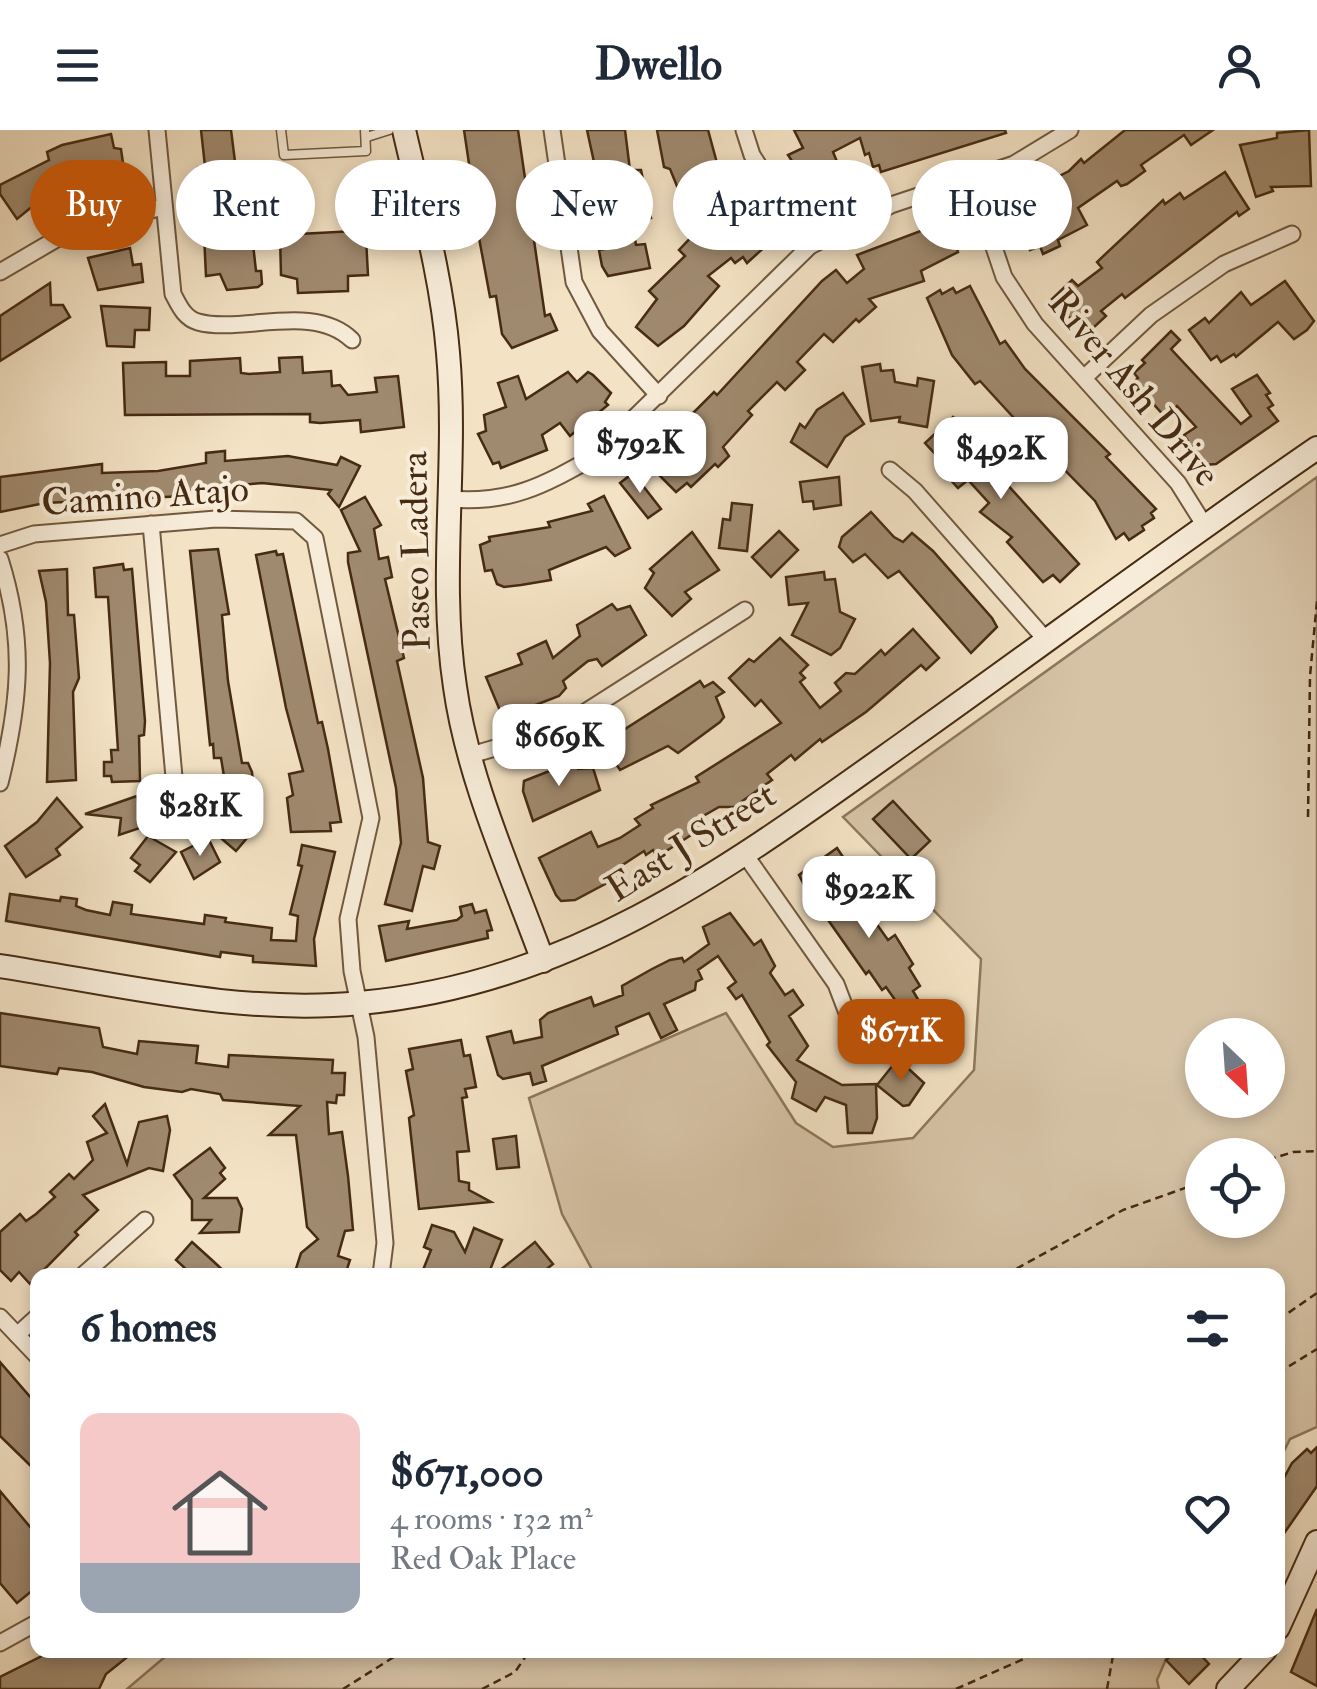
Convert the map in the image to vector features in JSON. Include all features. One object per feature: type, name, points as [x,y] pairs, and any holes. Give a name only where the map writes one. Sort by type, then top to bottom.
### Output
[{"type":"street","points":[[157,130],[173,294],[182,312],[198,322],[290,320],[342,330],[352,340]]},
{"type":"street","name":"Paseo Ladera","points":[[404,130],[441,290],[449,356],[447,580],[455,688],[471,755],[543,961]]},
{"type":"street","points":[[552,130],[574,282],[600,330],[659,396]]},
{"type":"street","points":[[744,130],[755,160]]},
{"type":"street","points":[[1019,160],[1040,151],[1070,130]]},
{"type":"street","points":[[0,272],[77,226],[164,206]]},
{"type":"street","points":[[1086,376],[1151,315],[1214,270],[1292,234]]},
{"type":"street","points":[[449,499],[498,501],[553,480],[594,457],[806,250]]},
{"type":"street","name":"River Ash Drive","points":[[996,250],[1008,284],[1035,324],[1086,376],[1178,483],[1205,526]]},
{"type":"street","name":"East J Street","points":[[0,966],[243,1004],[294,1008],[360,1004],[443,992],[543,961],[636,921],[746,856],[1317,448]]},
{"type":"street","points":[[890,470],[915,492],[1047,641]]},
{"type":"street","name":"Camino Atajo","points":[[0,546],[34,534],[216,518],[296,522],[314,538],[371,818],[348,919],[360,1004]]},
{"type":"street","points":[[151,524],[176,799]]},
{"type":"street","points":[[0,560],[20,663],[17,711],[0,783]]},
{"type":"street","points":[[471,755],[557,730],[745,610]]},
{"type":"street","points":[[746,856],[836,984],[857,1039]]},
{"type":"street","points":[[360,1004],[385,1243],[382,1268]]},
{"type":"street","points":[[91,1268],[145,1220]]},
{"type":"street","points":[[0,1316],[30,1349]]},
{"type":"street","points":[[17,1335],[30,1323]]},
{"type":"street","points":[[1285,1613],[1317,1542]]},
{"type":"street","points":[[0,1643],[30,1626]]},
{"type":"street","points":[[1228,1689],[1257,1658]]},
{"type":"lane","points":[[282,130],[284,155],[366,150],[366,134],[389,130]]},
{"type":"path","points":[[1308,817],[1310,676],[1317,601]]},
{"type":"path","points":[[1285,1154],[1317,1151]]},
{"type":"path","points":[[1018,1268],[1123,1210],[1185,1188]]},
{"type":"path","points":[[1285,1315],[1317,1293]]},
{"type":"path","points":[[1285,1368],[1317,1350]]},
{"type":"path","points":[[342,1689],[392,1658]]},
{"type":"path","points":[[482,1689],[524,1665],[527,1658]]},
{"type":"path","points":[[956,1689],[1026,1658]]},
{"type":"path","points":[[1108,1689],[1113,1658]]},
{"type":"shaded area","points":[[1317,477],[1317,1427],[1290,1439],[1285,1449],[1285,1268],[591,1268],[562,1214],[529,1098],[726,1013],[796,1123],[833,1147],[913,1138],[974,1070],[981,959],[843,817]]},
{"type":"shaded area","points":[[164,1658],[1167,1658],[1157,1680],[1159,1689],[127,1689]]},
{"type":"building","points":[[201,130],[231,130],[235,160],[204,160]]},
{"type":"building","points":[[464,130],[518,130],[522,160],[516,160],[516,250],[535,250],[545,316],[550,314],[557,330],[512,348],[502,334],[496,296],[490,297],[481,250],[496,250],[496,160],[468,160]]},
{"type":"building","points":[[587,130],[625,130],[629,160],[594,160]]},
{"type":"building","points":[[657,130],[708,130],[716,160],[673,160],[673,176],[664,167]]},
{"type":"building","points":[[794,130],[1006,133],[892,169],[892,160],[871,160],[869,153],[865,155],[860,138],[833,152],[836,160],[791,160],[788,155],[803,148]]},
{"type":"building","points":[[1125,130],[1213,130],[1191,145],[1184,135],[1141,165],[1145,171],[1127,184],[1121,186],[1117,181],[1078,208],[1087,225],[1072,233],[1072,168],[1081,159],[1084,163]]},
{"type":"building","points":[[1309,130],[1311,186],[1271,187],[1273,191],[1256,197],[1240,145],[1277,138],[1277,133]]},
{"type":"building","points":[[111,134],[114,148],[121,149],[123,160],[49,160],[47,152]]},
{"type":"building","points":[[30,170],[30,208],[17,219],[0,194],[0,185]]},
{"type":"building","points":[[1225,172],[1249,209],[1239,216],[1237,212],[1125,298],[1122,294],[1101,311],[1106,316],[1093,328],[1088,323],[1084,327],[1074,316],[1071,319],[1052,299],[1072,280],[1078,286],[1102,268],[1097,262],[1163,200],[1165,204],[1180,193],[1184,199]]},
{"type":"building","points":[[335,232],[335,250],[367,250],[368,275],[348,276],[348,291],[298,293],[297,279],[281,275],[280,250],[315,250],[315,233]]},
{"type":"building","points":[[912,234],[912,250],[958,252],[921,271],[924,281],[869,299],[876,307],[859,322],[856,319],[833,342],[824,334],[797,362],[805,370],[785,390],[777,382],[748,411],[752,415],[723,447],[729,456],[691,487],[687,483],[676,492],[650,466],[658,460],[652,454],[714,392],[717,395],[822,281],[836,270],[847,283],[864,269],[857,255],[870,250],[892,250],[892,242]]},
{"type":"building","points":[[130,250],[133,265],[141,264],[143,282],[98,290],[88,258]]},
{"type":"building","points":[[205,250],[254,250],[262,284],[227,290],[220,274],[206,276]]},
{"type":"building","points":[[599,250],[646,250],[650,268],[608,276]]},
{"type":"building","points":[[679,250],[761,250],[747,263],[743,257],[735,263],[731,258],[708,276],[719,286],[684,326],[658,346],[636,327],[657,299],[649,291],[685,256]]},
{"type":"building","points":[[1285,281],[1314,321],[1307,330],[1294,339],[1278,322],[1236,357],[1234,354],[1221,362],[1217,356],[1211,360],[1189,330],[1205,318],[1209,323],[1241,292],[1251,305]]},
{"type":"building","points":[[50,283],[51,305],[63,305],[70,317],[0,361],[0,316]]},
{"type":"building","points":[[970,286],[1000,344],[1005,341],[1025,369],[1110,454],[1106,457],[1156,509],[1151,513],[1154,518],[1142,526],[1144,530],[1129,540],[1124,533],[1116,539],[1095,501],[1052,457],[1060,448],[1040,427],[1027,439],[1013,417],[980,381],[975,384],[952,355],[927,298],[940,290],[942,294],[953,288],[956,293]]},
{"type":"building","points":[[101,306],[150,308],[149,330],[135,330],[134,347],[107,346]]},
{"type":"building","points":[[1171,331],[1180,340],[1171,349],[1241,424],[1251,416],[1232,389],[1257,375],[1270,393],[1266,395],[1273,405],[1268,408],[1278,421],[1216,464],[1204,465],[1184,435],[1196,427],[1177,406],[1165,417],[1134,382],[1138,378],[1134,373],[1145,363],[1142,360]]},
{"type":"building","points":[[302,357],[303,373],[331,371],[332,386],[340,385],[348,395],[377,392],[375,378],[398,376],[404,427],[361,432],[360,420],[310,422],[310,414],[125,415],[123,363],[166,362],[166,376],[190,376],[190,361],[240,358],[241,373],[249,374],[280,372],[279,358]]},
{"type":"building","points":[[880,364],[881,371],[893,370],[895,382],[917,386],[918,378],[934,381],[927,427],[899,422],[900,417],[871,421],[862,367]]},
{"type":"building","points":[[568,372],[577,382],[588,372],[593,375],[611,393],[605,402],[608,405],[570,436],[560,423],[542,435],[547,450],[501,468],[499,462],[493,464],[478,434],[486,431],[484,415],[506,407],[498,383],[518,376],[526,399]]},
{"type":"building","points":[[843,393],[864,424],[845,437],[827,467],[791,442],[800,424],[805,428],[817,410]]},
{"type":"building","points":[[953,417],[992,455],[986,461],[1079,564],[1060,582],[1053,575],[1043,582],[1007,542],[1012,537],[980,512],[989,503],[968,480],[958,488],[947,476],[951,471],[925,443]]},
{"type":"building","points":[[225,451],[225,461],[288,456],[337,465],[341,457],[360,466],[339,507],[328,494],[331,490],[262,483],[183,491],[184,496],[45,503],[0,512],[0,477],[102,464],[102,473],[158,471],[206,463],[206,453]]},
{"type":"building","points":[[633,473],[661,509],[648,518],[620,483]]},
{"type":"building","points":[[839,477],[841,505],[814,509],[813,501],[803,502],[800,482]]},
{"type":"building","points":[[604,496],[630,548],[615,556],[606,547],[549,570],[551,580],[521,585],[504,587],[497,584],[492,570],[485,571],[480,545],[490,541],[489,537],[550,527],[548,522],[592,511],[588,504]]},
{"type":"building","points":[[365,497],[381,525],[374,529],[379,559],[388,557],[392,577],[385,579],[404,658],[397,661],[423,778],[428,842],[440,846],[434,869],[423,866],[412,911],[385,904],[401,843],[396,788],[348,562],[348,553],[360,551],[341,510]]},
{"type":"building","points":[[732,503],[752,505],[747,551],[719,548],[723,519],[730,520]]},
{"type":"building","points":[[871,512],[894,537],[903,542],[912,533],[933,551],[992,618],[997,627],[971,653],[899,571],[888,578],[865,554],[853,562],[839,547],[842,537]]},
{"type":"building","points":[[779,531],[798,550],[771,577],[752,557]]},
{"type":"building","points":[[692,532],[719,570],[685,592],[691,599],[672,616],[645,588],[654,573],[650,569]]},
{"type":"building","points":[[218,549],[229,614],[222,615],[228,681],[242,763],[248,763],[252,772],[254,793],[227,795],[221,758],[214,758],[213,744],[210,745],[190,551]]},
{"type":"building","points":[[276,551],[277,555],[283,554],[318,723],[322,722],[328,749],[341,822],[330,823],[331,831],[291,832],[287,798],[293,795],[289,774],[303,771],[286,708],[256,555]]},
{"type":"building","points":[[123,564],[124,570],[132,569],[145,721],[144,735],[139,736],[140,781],[112,782],[111,776],[104,776],[104,762],[112,762],[111,750],[118,750],[108,597],[96,597],[94,568]]},
{"type":"building","points":[[67,569],[68,615],[74,615],[79,678],[73,692],[76,780],[47,782],[50,663],[46,602],[39,571]]},
{"type":"building","points":[[824,572],[825,580],[835,579],[840,612],[855,619],[840,648],[831,655],[792,635],[808,603],[789,605],[786,577]]},
{"type":"building","points":[[612,604],[617,610],[630,606],[646,635],[602,666],[597,659],[588,661],[563,681],[566,688],[559,696],[515,713],[501,713],[486,677],[522,664],[518,654],[546,641],[553,658],[580,636],[577,625]]},
{"type":"building","points":[[913,629],[939,658],[926,670],[921,665],[866,712],[822,742],[820,739],[795,760],[791,755],[767,774],[772,780],[734,807],[719,807],[698,819],[702,828],[657,857],[653,850],[646,855],[644,851],[621,866],[624,874],[575,900],[561,901],[556,895],[539,858],[591,832],[598,847],[620,838],[640,825],[635,819],[653,808],[651,805],[699,782],[696,777],[781,723],[761,700],[755,706],[729,678],[749,659],[754,662],[780,638],[808,665],[800,673],[805,678],[800,682],[820,708],[841,691],[835,683],[846,673],[855,674],[881,650],[885,655]]},
{"type":"building","points":[[700,681],[704,687],[713,682],[724,692],[716,697],[724,717],[720,722],[678,753],[668,746],[620,770],[608,752],[608,740]]},
{"type":"building","points":[[575,761],[578,769],[593,768],[600,790],[533,821],[523,791],[524,781]]},
{"type":"building","points":[[137,796],[143,827],[119,835],[121,818],[85,814]]},
{"type":"building","points":[[57,798],[82,827],[56,849],[60,855],[26,877],[5,846],[37,822]]},
{"type":"building","points":[[893,801],[930,841],[911,859],[873,819]]},
{"type":"building","points":[[233,806],[257,826],[236,851],[215,833]]},
{"type":"building","points":[[148,836],[176,852],[150,882],[135,871],[140,865],[131,858]]},
{"type":"building","points":[[209,840],[220,862],[194,879],[181,852],[195,845],[198,852]]},
{"type":"building","points":[[302,845],[335,852],[314,939],[316,966],[253,962],[253,956],[221,952],[220,957],[6,921],[10,894],[60,901],[61,897],[77,899],[76,906],[110,915],[113,902],[132,905],[131,914],[204,924],[205,915],[226,918],[225,922],[272,928],[271,940],[296,941],[298,916],[290,914],[302,866],[298,865]]},
{"type":"building","points":[[837,848],[869,896],[861,902],[888,940],[895,935],[913,964],[909,968],[920,986],[913,991],[923,1008],[936,1011],[937,1038],[902,1044],[900,1007],[886,987],[882,990],[869,971],[866,974],[805,887],[799,875]]},
{"type":"building","points":[[896,877],[908,895],[893,905],[881,887]]},
{"type":"building","points":[[472,904],[475,913],[486,910],[492,930],[487,931],[488,938],[386,961],[379,926],[409,921],[407,929],[457,920],[462,916],[460,907]]},
{"type":"building","points":[[730,913],[754,945],[761,940],[775,966],[770,973],[785,995],[793,990],[803,1005],[789,1016],[808,1046],[797,1060],[842,1085],[876,1084],[877,1118],[872,1133],[848,1133],[846,1105],[825,1097],[816,1111],[792,1098],[796,1082],[767,1045],[770,1042],[742,995],[736,999],[728,988],[736,982],[718,956],[698,970],[702,979],[696,982],[695,990],[664,1004],[677,1030],[661,1038],[649,1013],[616,1027],[618,1034],[542,1066],[546,1081],[533,1085],[530,1073],[503,1079],[498,1075],[487,1037],[511,1031],[514,1043],[542,1037],[540,1020],[548,1013],[591,997],[594,1006],[623,995],[622,986],[670,960],[682,958],[684,962],[709,944],[703,927]]},
{"type":"building","points":[[0,1013],[99,1028],[103,1047],[137,1054],[139,1041],[198,1046],[196,1063],[228,1067],[229,1055],[333,1060],[332,1073],[345,1073],[344,1095],[337,1095],[336,1103],[327,1102],[329,1134],[342,1132],[348,1176],[353,1230],[345,1231],[338,1256],[350,1260],[347,1268],[296,1268],[301,1253],[318,1239],[307,1227],[296,1135],[269,1135],[300,1106],[223,1100],[220,1094],[144,1087],[92,1072],[59,1068],[57,1074],[0,1066]]},
{"type":"building","points":[[461,1040],[464,1056],[470,1055],[476,1087],[465,1089],[467,1097],[462,1098],[469,1151],[457,1152],[459,1181],[469,1183],[469,1190],[491,1202],[419,1209],[409,1118],[414,1115],[406,1071],[413,1069],[409,1049]]},
{"type":"building","points":[[898,1059],[924,1083],[909,1105],[903,1106],[877,1085]]},
{"type":"building","points":[[105,1104],[127,1164],[139,1122],[167,1116],[170,1130],[163,1171],[149,1168],[83,1195],[98,1210],[75,1232],[78,1235],[46,1268],[30,1268],[30,1284],[19,1272],[11,1281],[0,1270],[0,1232],[20,1214],[26,1221],[36,1214],[55,1197],[50,1192],[69,1174],[74,1179],[93,1160],[87,1142],[107,1133],[93,1116]]},
{"type":"building","points":[[516,1136],[519,1167],[497,1169],[493,1139]]},
{"type":"building","points":[[210,1148],[225,1168],[220,1173],[225,1179],[204,1198],[237,1198],[242,1209],[239,1232],[200,1233],[211,1220],[192,1220],[192,1200],[174,1175]]},
{"type":"building","points":[[432,1225],[454,1232],[465,1252],[474,1228],[502,1240],[491,1268],[424,1268],[431,1250],[424,1247]]},
{"type":"building","points":[[192,1242],[220,1268],[185,1268],[176,1260]]},
{"type":"building","points":[[535,1242],[553,1264],[548,1268],[503,1268]]},
{"type":"building","points":[[0,1362],[30,1397],[30,1465],[0,1436]]},
{"type":"building","points":[[1317,1447],[1317,1486],[1285,1532],[1285,1476],[1307,1449],[1311,1453]]},
{"type":"building","points":[[0,1491],[30,1527],[30,1592],[17,1603],[0,1583]]},
{"type":"building","points":[[1317,1609],[1317,1686],[1291,1672]]},
{"type":"building","points":[[38,1658],[126,1658],[106,1674],[99,1689],[0,1689],[0,1677]]},
{"type":"building","points":[[1203,1658],[1209,1664],[1189,1684],[1166,1660]]}]
